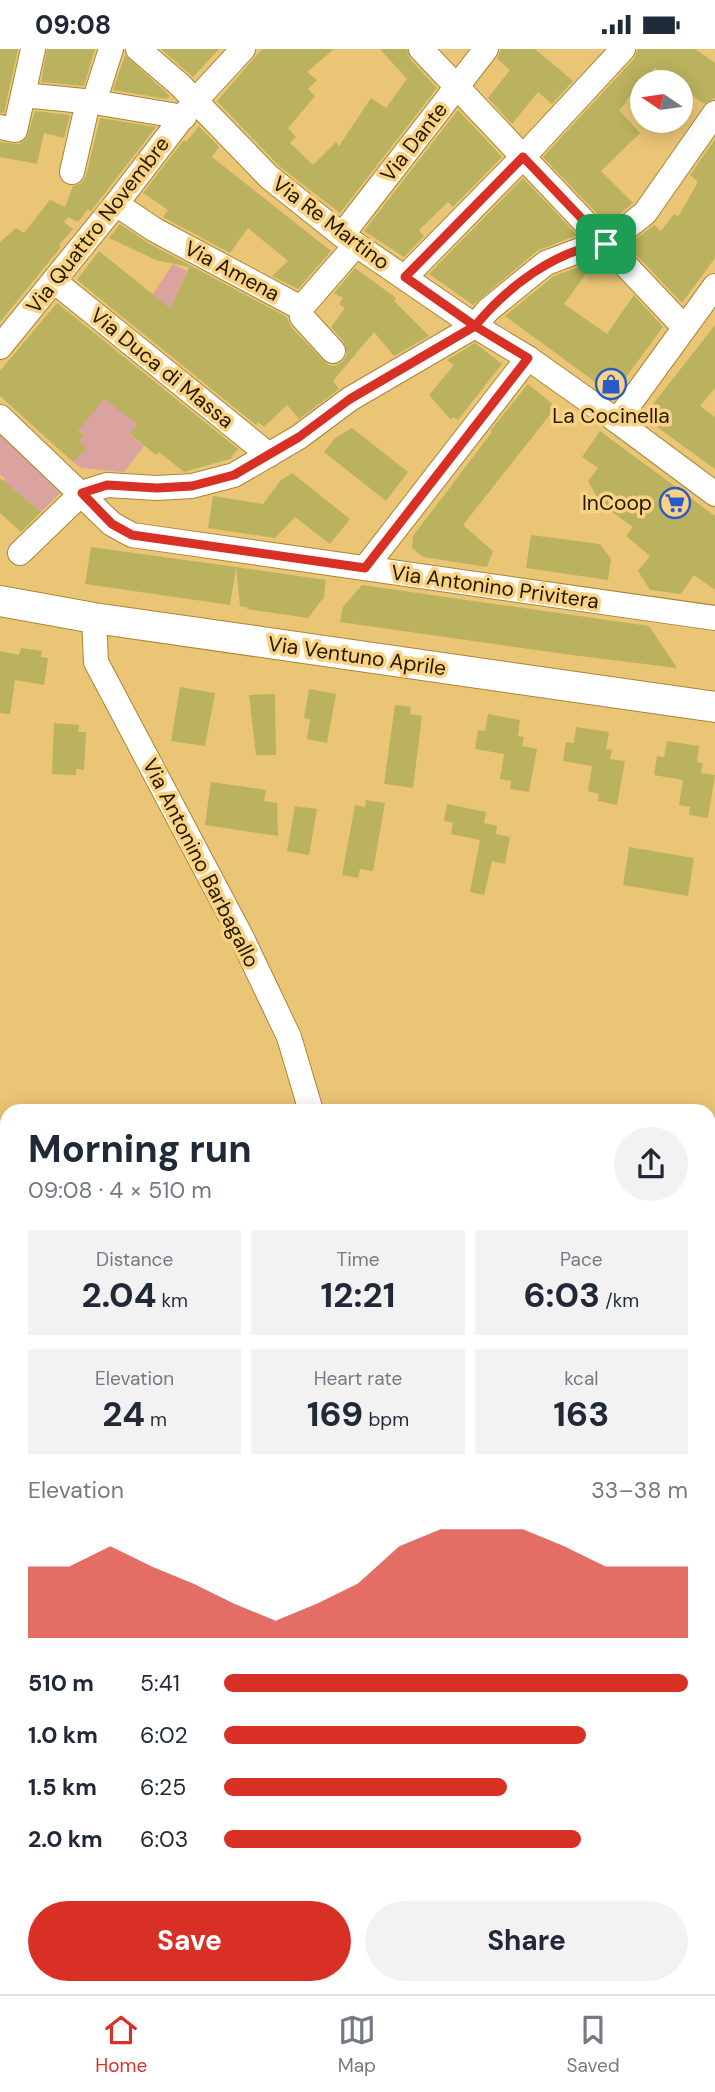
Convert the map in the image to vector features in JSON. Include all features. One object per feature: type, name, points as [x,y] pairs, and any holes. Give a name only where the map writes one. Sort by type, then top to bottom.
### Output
[{"type":"main road","name":"Via Ventuno Aprile","points":[[0,601],[94,618],[715,708]]},
{"type":"street","points":[[0,127],[15,130],[33,49]]},
{"type":"street","points":[[72,173],[91,102],[111,49]]},
{"type":"street","name":"Via Re Martino","points":[[138,49],[189,109],[349,240],[475,326],[528,358],[715,494]]},
{"type":"street","name":"Via Quattro Novembre","points":[[0,347],[189,109],[243,49]]},
{"type":"street","points":[[421,49],[684,327]]},
{"type":"street","name":"Via Dante","points":[[300,308],[486,49]]},
{"type":"street","points":[[405,277],[523,157],[622,49]]},
{"type":"street","points":[[23,95],[189,109]]},
{"type":"street","points":[[20,553],[82,493],[107,485],[157,488],[192,486],[234,475],[269,455],[350,399],[475,326],[488,310],[546,263],[591,246],[606,244],[645,213],[715,113]]},
{"type":"street","name":"Via Amena","points":[[116,204],[155,230],[300,308],[302,317],[333,351]]},
{"type":"street","name":"Via Duca di Massa","points":[[54,281],[269,455]]},
{"type":"street","points":[[617,421],[715,285]]},
{"type":"street","points":[[365,568],[528,358]]},
{"type":"street","name":"Via Antonino Privitera","points":[[0,417],[112,524],[132,535],[715,618]]},
{"type":"street","name":"Via Antonino Barbagallo","points":[[94,618],[96,662],[241,936],[289,1037],[310,1104]]},
{"type":"shaded area","points":[[173,264],[187,271],[178,292],[181,328],[152,295]]},
{"type":"shaded area","points":[[103,382],[138,424],[130,435],[144,446],[124,472],[81,468],[73,462],[79,441],[84,435],[78,431]]},
{"type":"shaded area","points":[[0,435],[61,492],[41,512],[12,488],[0,485],[5,479],[0,474]]},
{"type":"building","points":[[0,49],[18,49],[4,113],[0,113]]},
{"type":"building","points":[[47,49],[95,49],[84,86],[41,82]]},
{"type":"building","points":[[161,49],[219,49],[193,77]]},
{"type":"building","points":[[262,49],[334,49],[307,72],[317,80],[308,89],[315,96],[288,128],[296,137],[290,143],[313,165],[336,142],[339,146],[371,98],[386,108],[407,79],[380,49],[407,49],[410,59],[437,88],[340,213],[279,166],[217,101]]},
{"type":"building","points":[[501,49],[535,49],[573,81],[552,104],[538,92],[512,124],[488,98],[510,70],[497,59]]},
{"type":"building","points":[[638,49],[695,49],[715,63],[715,98],[704,104],[693,96],[693,70],[630,70],[630,96],[619,110],[630,122],[630,133],[640,133],[601,171],[633,203],[607,224],[543,157],[634,59]]},
{"type":"building","points":[[125,55],[170,96],[167,99],[113,90]]},
{"type":"building","points":[[458,110],[502,157],[453,207],[448,202],[419,230],[424,236],[404,257],[364,231]]},
{"type":"building","points":[[35,111],[70,115],[64,138],[44,133],[37,164],[0,157],[0,142],[19,144],[26,139]]},
{"type":"building","points":[[100,118],[156,127],[91,211],[88,209],[78,222],[68,217],[64,222],[73,229],[0,322],[0,242],[16,228],[24,233],[50,200],[65,207],[73,186],[82,183],[86,176]]},
{"type":"building","points":[[199,126],[219,147],[212,157],[331,251],[298,289],[272,276],[288,261],[248,228],[230,253],[163,217],[168,210],[143,193],[184,140],[186,142]]},
{"type":"building","points":[[715,139],[715,258],[682,303],[628,246],[654,225],[661,231],[674,214],[678,217],[698,182],[690,175]]},
{"type":"building","points":[[523,178],[577,235],[537,251],[473,305],[429,274]]},
{"type":"building","points":[[120,224],[148,243],[287,317],[291,327],[328,365],[335,366],[347,355],[344,342],[331,327],[345,308],[339,304],[343,298],[334,293],[355,268],[396,298],[394,301],[429,336],[394,356],[374,332],[333,381],[339,389],[299,419],[287,405],[264,427],[258,422],[256,425],[77,280],[99,251],[171,309],[189,267],[156,260],[109,238]]},
{"type":"building","points":[[595,261],[564,304],[607,334],[634,295],[663,327],[613,395],[505,316],[554,276]]},
{"type":"building","points":[[57,303],[238,449],[231,457],[233,458],[184,472],[159,452],[156,455],[130,434],[138,424],[104,399],[78,431],[84,435],[79,441],[87,448],[73,462],[0,396],[0,371]]},
{"type":"building","points":[[715,325],[715,388],[700,406],[715,417],[715,469],[643,417]]},
{"type":"building","points":[[475,343],[502,364],[458,420],[453,417],[451,420],[429,395],[454,365],[447,360]]},
{"type":"building","points":[[528,384],[556,407],[463,525],[493,551],[487,567],[423,557],[412,548],[413,536]]},
{"type":"building","points":[[352,428],[408,472],[386,501],[324,452],[335,438]]},
{"type":"building","points":[[600,431],[715,516],[715,590],[694,575],[681,594],[650,590],[638,571],[650,556],[626,536],[633,527],[601,504],[588,481],[598,468],[582,457]]},
{"type":"building","points":[[292,473],[350,519],[330,544],[295,517],[275,538],[208,528],[213,496],[263,504],[281,480]]},
{"type":"building","points":[[0,478],[41,512],[21,532],[0,513]]},
{"type":"building","points":[[531,535],[600,544],[611,559],[608,580],[526,568]]},
{"type":"building","points":[[91,547],[236,567],[230,605],[85,584]]},
{"type":"building","points":[[236,567],[326,580],[324,597],[308,618],[247,609],[240,606]]},
{"type":"building","points":[[362,585],[649,626],[677,668],[340,622],[343,607]]},
{"type":"building","points":[[21,648],[42,651],[41,657],[48,658],[44,685],[15,680],[10,714],[0,713],[0,651],[19,655]]},
{"type":"building","points":[[180,687],[215,693],[205,746],[171,741]]},
{"type":"building","points":[[309,689],[336,694],[327,743],[307,739],[310,719],[304,718]]},
{"type":"building","points":[[275,694],[276,755],[256,755],[249,695]]},
{"type":"building","points":[[395,705],[411,707],[410,714],[422,716],[413,788],[384,784]]},
{"type":"building","points":[[488,714],[520,720],[518,736],[524,737],[522,746],[537,749],[529,792],[510,789],[511,781],[500,779],[504,754],[475,749],[478,730],[485,731]]},
{"type":"building","points":[[54,723],[79,725],[78,732],[86,732],[84,770],[76,769],[76,775],[52,774]]},
{"type":"building","points":[[576,727],[609,732],[606,749],[612,750],[610,759],[625,761],[617,805],[598,801],[599,794],[588,791],[592,766],[563,761],[566,742],[574,743]]},
{"type":"building","points":[[667,741],[699,746],[697,762],[703,763],[701,773],[715,775],[708,818],[689,815],[690,807],[679,805],[683,780],[654,775],[657,756],[664,757]]},
{"type":"building","points":[[211,782],[266,790],[264,801],[277,803],[278,836],[205,825]]},
{"type":"building","points":[[366,800],[385,803],[373,871],[360,869],[358,878],[342,875],[355,805],[365,807]]},
{"type":"building","points":[[447,804],[486,812],[484,823],[497,826],[496,834],[510,837],[505,864],[492,861],[484,895],[470,892],[480,840],[451,834],[453,823],[444,821]]},
{"type":"building","points":[[295,806],[317,809],[309,855],[287,851]]},
{"type":"building","points":[[629,847],[694,858],[688,896],[623,885]]},
{"type":"place","name":"La Cocinella","points":[[611,384]]},
{"type":"place","name":"InCoop","points":[[675,503]]},
{"type":"route","points":[[606,244],[523,157],[405,277],[475,326],[528,358],[365,568],[132,535],[112,524],[82,493],[107,485],[157,488],[192,486],[234,475],[299,437],[350,399],[475,326],[488,310],[546,263],[591,246],[606,244]]}]
